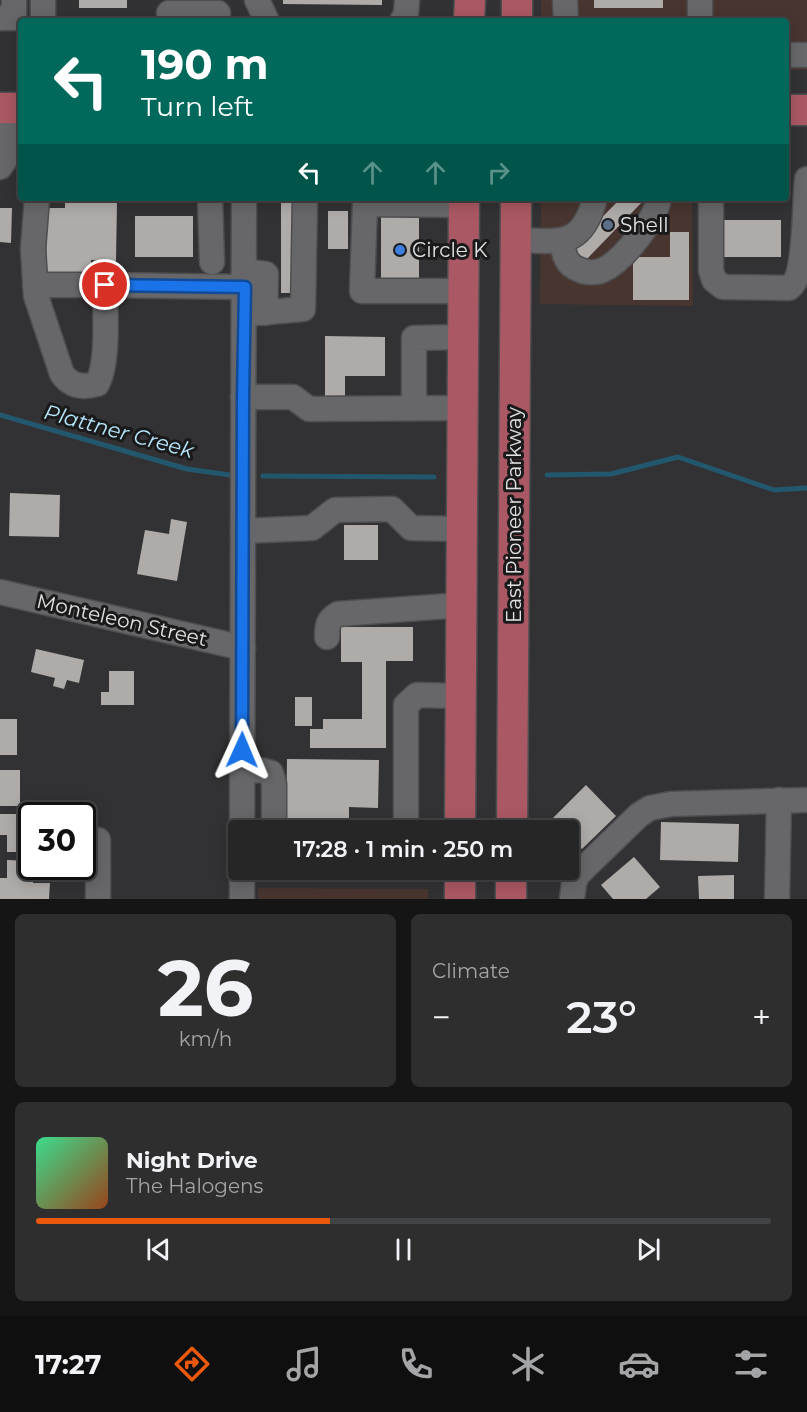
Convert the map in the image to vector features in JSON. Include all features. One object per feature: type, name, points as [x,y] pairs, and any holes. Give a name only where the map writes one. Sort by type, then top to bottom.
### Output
[{"type":"main road","points":[[469,18],[470,0]]},
{"type":"main road","points":[[517,0],[517,18]]},
{"type":"main road","points":[[789,110],[807,110]]},
{"type":"main road","points":[[460,820],[464,201]]},
{"type":"main road","name":"East Pioneer Parkway","points":[[512,820],[516,201]]},
{"type":"main road","points":[[460,880],[460,899]]},
{"type":"main road","points":[[511,880],[511,899]]},
{"type":"street","points":[[0,18],[14,18],[14,0]]},
{"type":"street","points":[[43,0],[43,18]]},
{"type":"street","points":[[257,0],[266,18]]},
{"type":"street","points":[[404,18],[407,0]]},
{"type":"street","points":[[565,0],[566,18]]},
{"type":"street","points":[[700,0],[700,18]]},
{"type":"street","points":[[170,11],[218,11]]},
{"type":"street","points":[[789,55],[807,56]]},
{"type":"street","points":[[0,167],[9,154],[10,108]]},
{"type":"street","points":[[711,201],[711,270],[714,280],[723,287],[789,288],[796,285],[800,279],[806,256],[807,179]]},
{"type":"street","points":[[37,201],[33,249],[35,285],[43,322],[62,374],[68,382],[88,387],[98,384],[102,376],[105,342],[105,285]]},
{"type":"street","points":[[210,201],[212,262]]},
{"type":"street","points":[[242,820],[243,397],[255,313],[245,279],[244,201]]},
{"type":"street","points":[[255,313],[303,309],[305,201]]},
{"type":"street","points":[[463,291],[362,291],[369,201],[464,201]]},
{"type":"street","points":[[516,240],[562,241],[571,239],[590,217],[594,201]]},
{"type":"street","points":[[562,241],[567,262],[573,267],[585,272],[601,271],[610,266],[650,223],[658,201]]},
{"type":"street","points":[[35,285],[105,285],[245,279]]},
{"type":"street","points":[[414,408],[414,338],[463,338]]},
{"type":"street","points":[[243,397],[293,397],[309,409],[462,408]]},
{"type":"street","points":[[243,531],[312,528],[334,510],[392,509],[411,528],[462,529]]},
{"type":"street","name":"Monteleon Street","points":[[0,592],[243,648]]},
{"type":"street","points":[[327,637],[327,625],[331,618],[338,614],[462,605]]},
{"type":"street","points":[[405,820],[406,705],[417,695],[461,696]]},
{"type":"street","points":[[242,771],[261,770],[271,773],[274,784],[274,820]]},
{"type":"street","points":[[777,899],[779,800]]},
{"type":"street","points":[[572,899],[578,874],[639,815],[650,808],[670,804],[807,800]]},
{"type":"street","points":[[98,840],[98,899]]},
{"type":"street","points":[[242,880],[242,899]]},
{"type":"shaded area","points":[[541,0],[807,0],[807,70],[789,70],[789,18],[541,18]]},
{"type":"shaded area","points":[[541,201],[692,201],[693,306],[540,304]]},
{"type":"shaded area","points":[[258,888],[428,889],[428,899],[258,899]]},
{"type":"building","points":[[79,0],[127,0],[127,8],[79,8]]},
{"type":"building","points":[[283,0],[382,0],[382,5],[283,4]]},
{"type":"building","points":[[594,0],[663,0],[663,8],[594,8]]},
{"type":"building","points":[[65,201],[117,202],[116,261],[91,260],[91,274],[46,274],[47,208],[65,208]]},
{"type":"building","points":[[281,201],[297,201],[297,293],[281,293]]},
{"type":"building","name":"Shell","points":[[618,201],[643,201],[582,264],[569,251]]},
{"type":"building","points":[[0,208],[12,208],[11,243],[0,242]]},
{"type":"building","points":[[328,211],[348,211],[348,249],[328,249]]},
{"type":"building","points":[[381,211],[419,211],[419,289],[381,289]]},
{"type":"building","points":[[135,216],[193,216],[193,257],[135,257]]},
{"type":"building","points":[[722,220],[781,220],[781,257],[722,257]]},
{"type":"building","points":[[670,232],[689,232],[689,300],[633,300],[633,257],[670,257]]},
{"type":"building","points":[[325,336],[385,337],[385,376],[345,376],[345,401],[325,401]]},
{"type":"building","points":[[10,493],[60,495],[59,537],[9,536]]},
{"type":"building","points":[[171,519],[187,522],[177,581],[137,574],[145,530],[169,534]]},
{"type":"building","points":[[344,525],[378,525],[378,560],[344,560]]},
{"type":"building","points":[[341,627],[413,627],[413,661],[386,661],[386,748],[310,748],[310,729],[323,729],[323,719],[362,719],[362,662],[341,662]]},
{"type":"building","points":[[36,649],[84,660],[79,683],[67,680],[64,689],[53,686],[55,678],[31,672]]},
{"type":"building","points":[[109,671],[134,671],[134,705],[101,705],[101,692],[109,692]]},
{"type":"building","points":[[295,697],[312,697],[312,726],[295,726]]},
{"type":"building","points":[[0,719],[17,719],[17,755],[0,755]]},
{"type":"building","points":[[287,759],[379,760],[378,808],[349,807],[349,820],[286,820]]},
{"type":"building","points":[[0,770],[20,770],[18,806],[0,806]]},
{"type":"building","points":[[586,785],[616,816],[582,849],[579,846],[579,820],[552,819]]},
{"type":"building","points":[[0,814],[18,814],[18,852],[7,852],[7,835],[0,835]]},
{"type":"building","points":[[661,822],[739,824],[738,862],[660,860]]},
{"type":"building","points":[[634,857],[660,887],[646,899],[613,899],[601,885]]},
{"type":"building","points":[[7,860],[18,860],[18,880],[50,883],[49,899],[0,899],[0,878],[7,878]]},
{"type":"building","points":[[734,875],[734,899],[699,899],[698,876]]},
{"type":"waterway","name":"Plattner Creek","points":[[0,415],[187,469],[230,475]]},
{"type":"waterway","name":"Plattner Creek","points":[[547,475],[611,474],[678,457],[774,490],[807,488]]},
{"type":"waterway","name":"Plattner Creek","points":[[263,476],[434,477]]},
{"type":"place","name":"Shell","points":[[608,225]]},
{"type":"place","name":"Circle K","points":[[400,250]]},
{"type":"route","points":[[105,285],[245,287],[242,750]]}]
